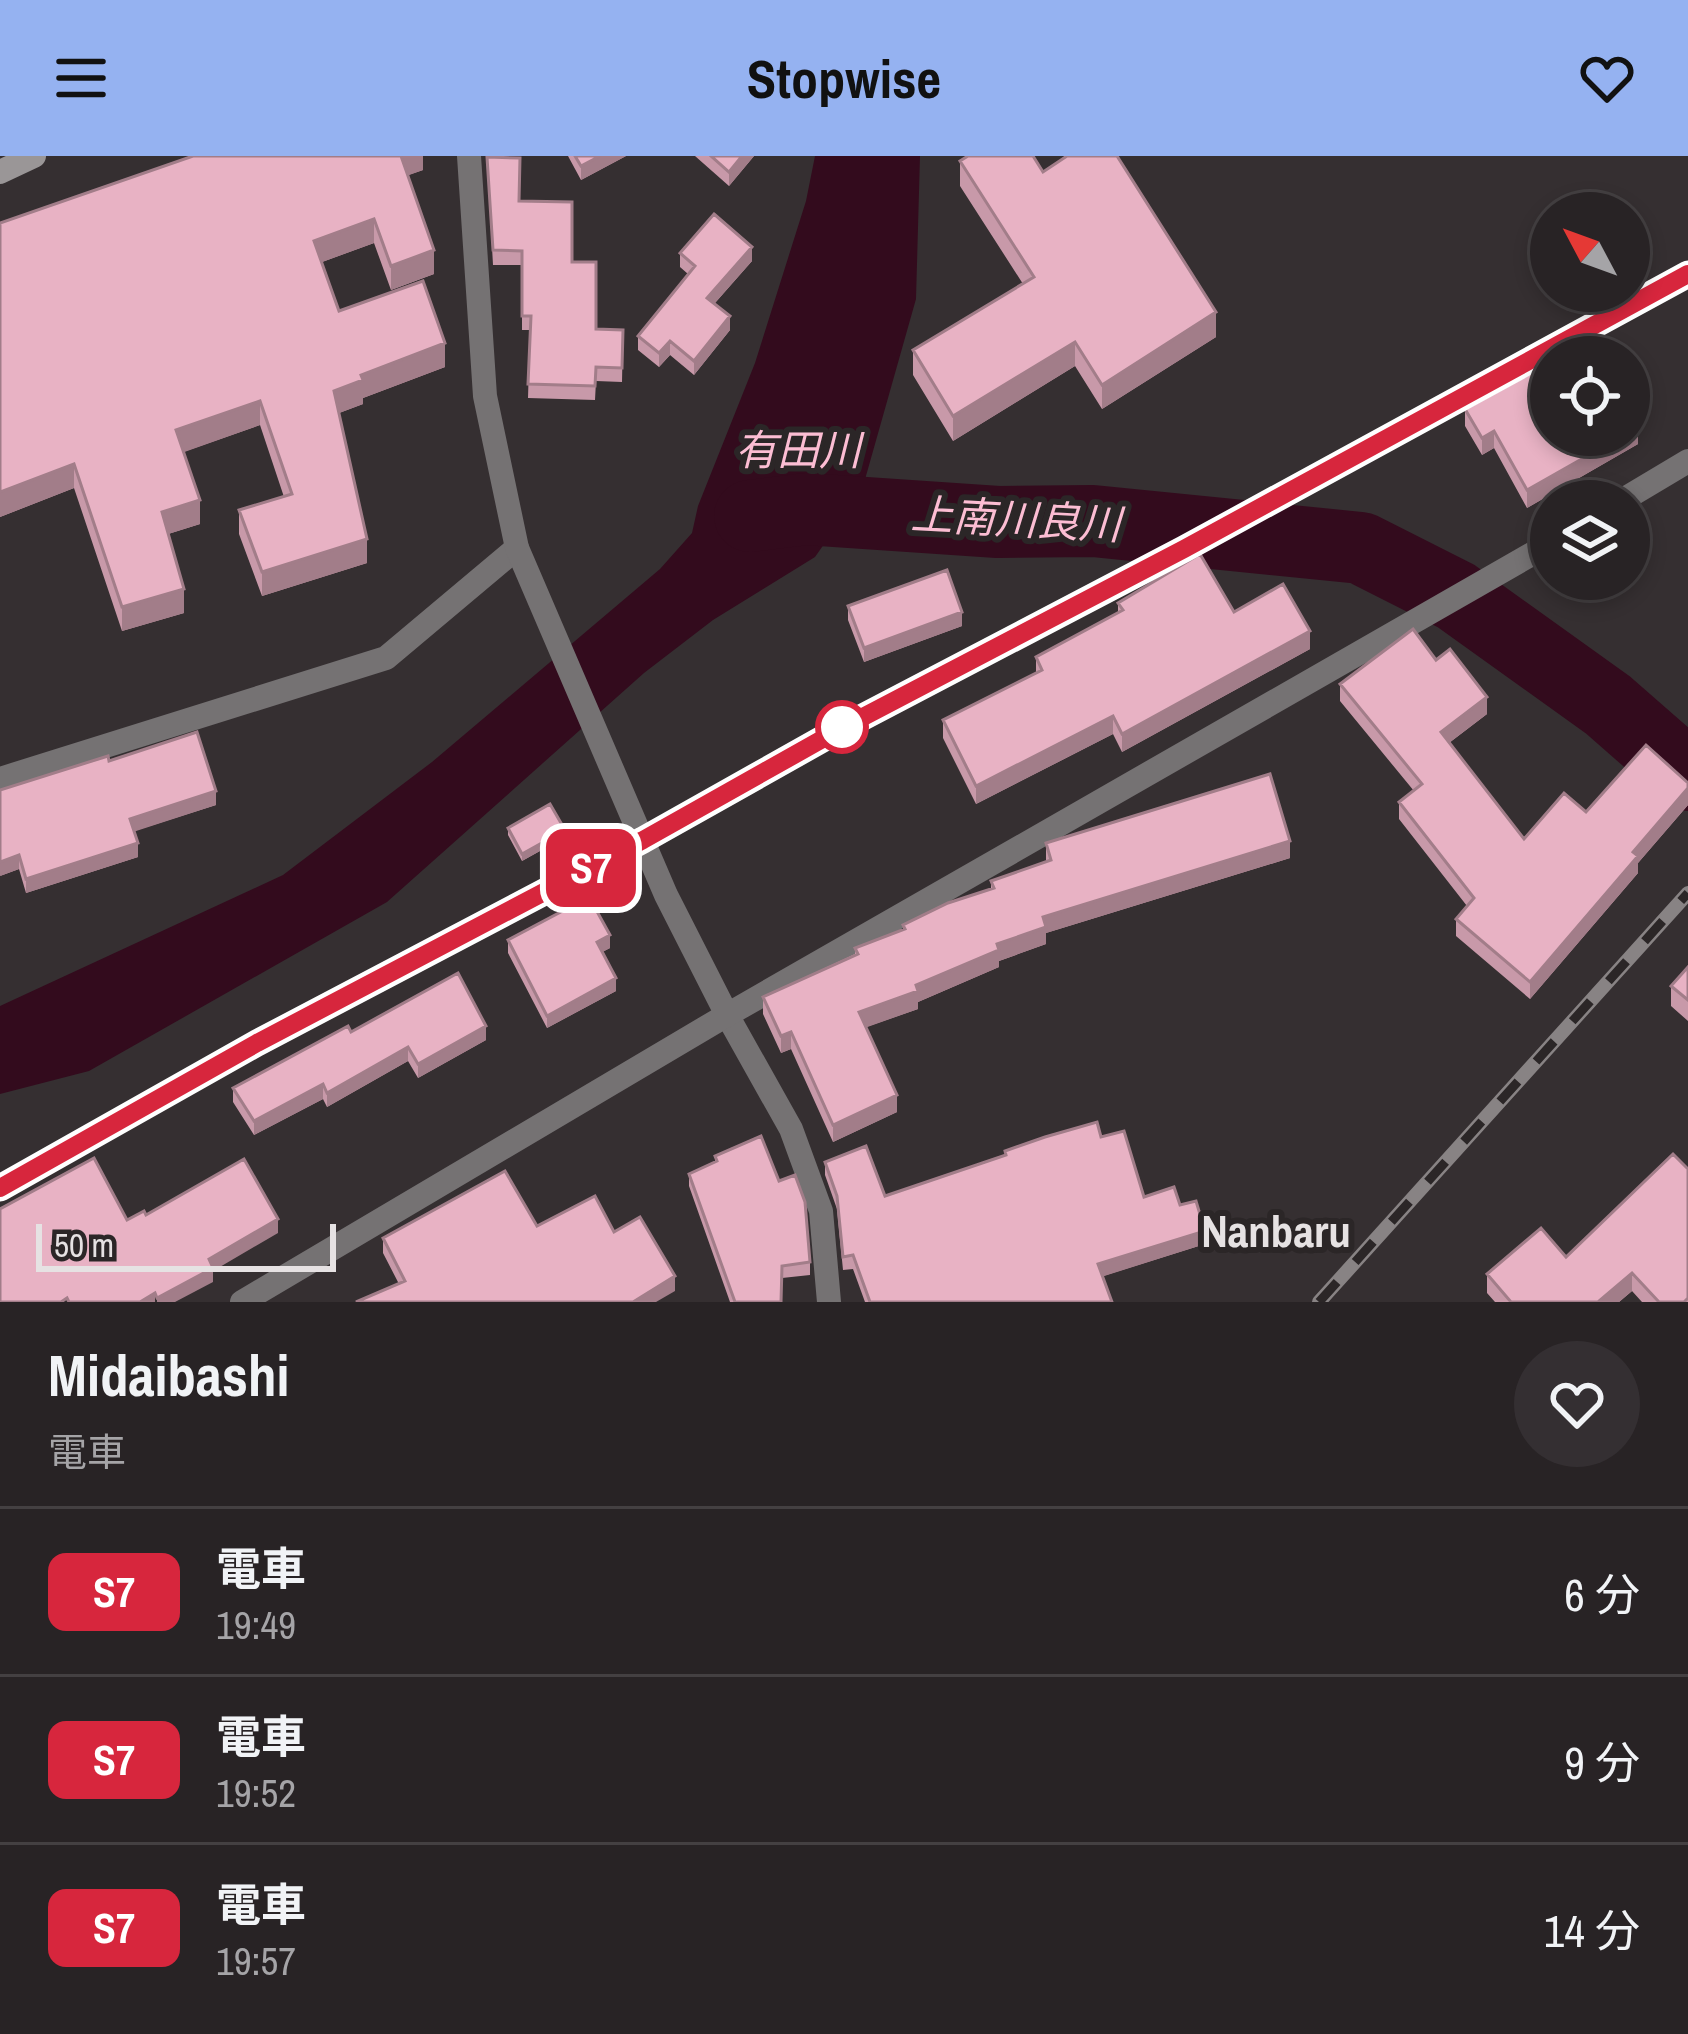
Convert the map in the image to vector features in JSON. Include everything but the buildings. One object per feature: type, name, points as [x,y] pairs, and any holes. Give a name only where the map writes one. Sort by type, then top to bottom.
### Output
[{"type":"main road","points":[[0,172],[34,156]]},
{"type":"street","points":[[469,156],[485,396],[517,548],[666,895],[791,1129],[821,1211],[829,1302]]},
{"type":"street","points":[[1650,484],[1688,461]]},
{"type":"street","points":[[0,779],[386,658],[517,548]]},
{"type":"street","points":[[242,1302],[727,1015],[1530,556]]},
{"type":"water","name":"有田川","points":[[815,156],[920,156],[916,299],[862,490],[815,557],[713,620],[644,673],[387,902],[89,1071],[0,1094],[0,1006],[283,875],[432,762],[660,569],[692,533],[698,506],[755,363],[806,201]]},
{"type":"waterway","name":"上南川良川","points":[[750,516],[806,509],[998,522],[1093,521],[1361,548],[1456,596],[1608,705],[1688,775]]},
{"type":"railway","points":[[0,1188],[257,1043],[643,840],[842,727],[1184,549],[1688,274]]},
{"type":"railway","points":[[1319,1302],[1688,893]]},
{"type":"train","name":"S7","points":[[0,1188],[257,1043],[643,840],[842,728],[1184,549],[1688,274]]},
{"type":"district","name":"Nanbaru","points":[[1276,1230]]}]
